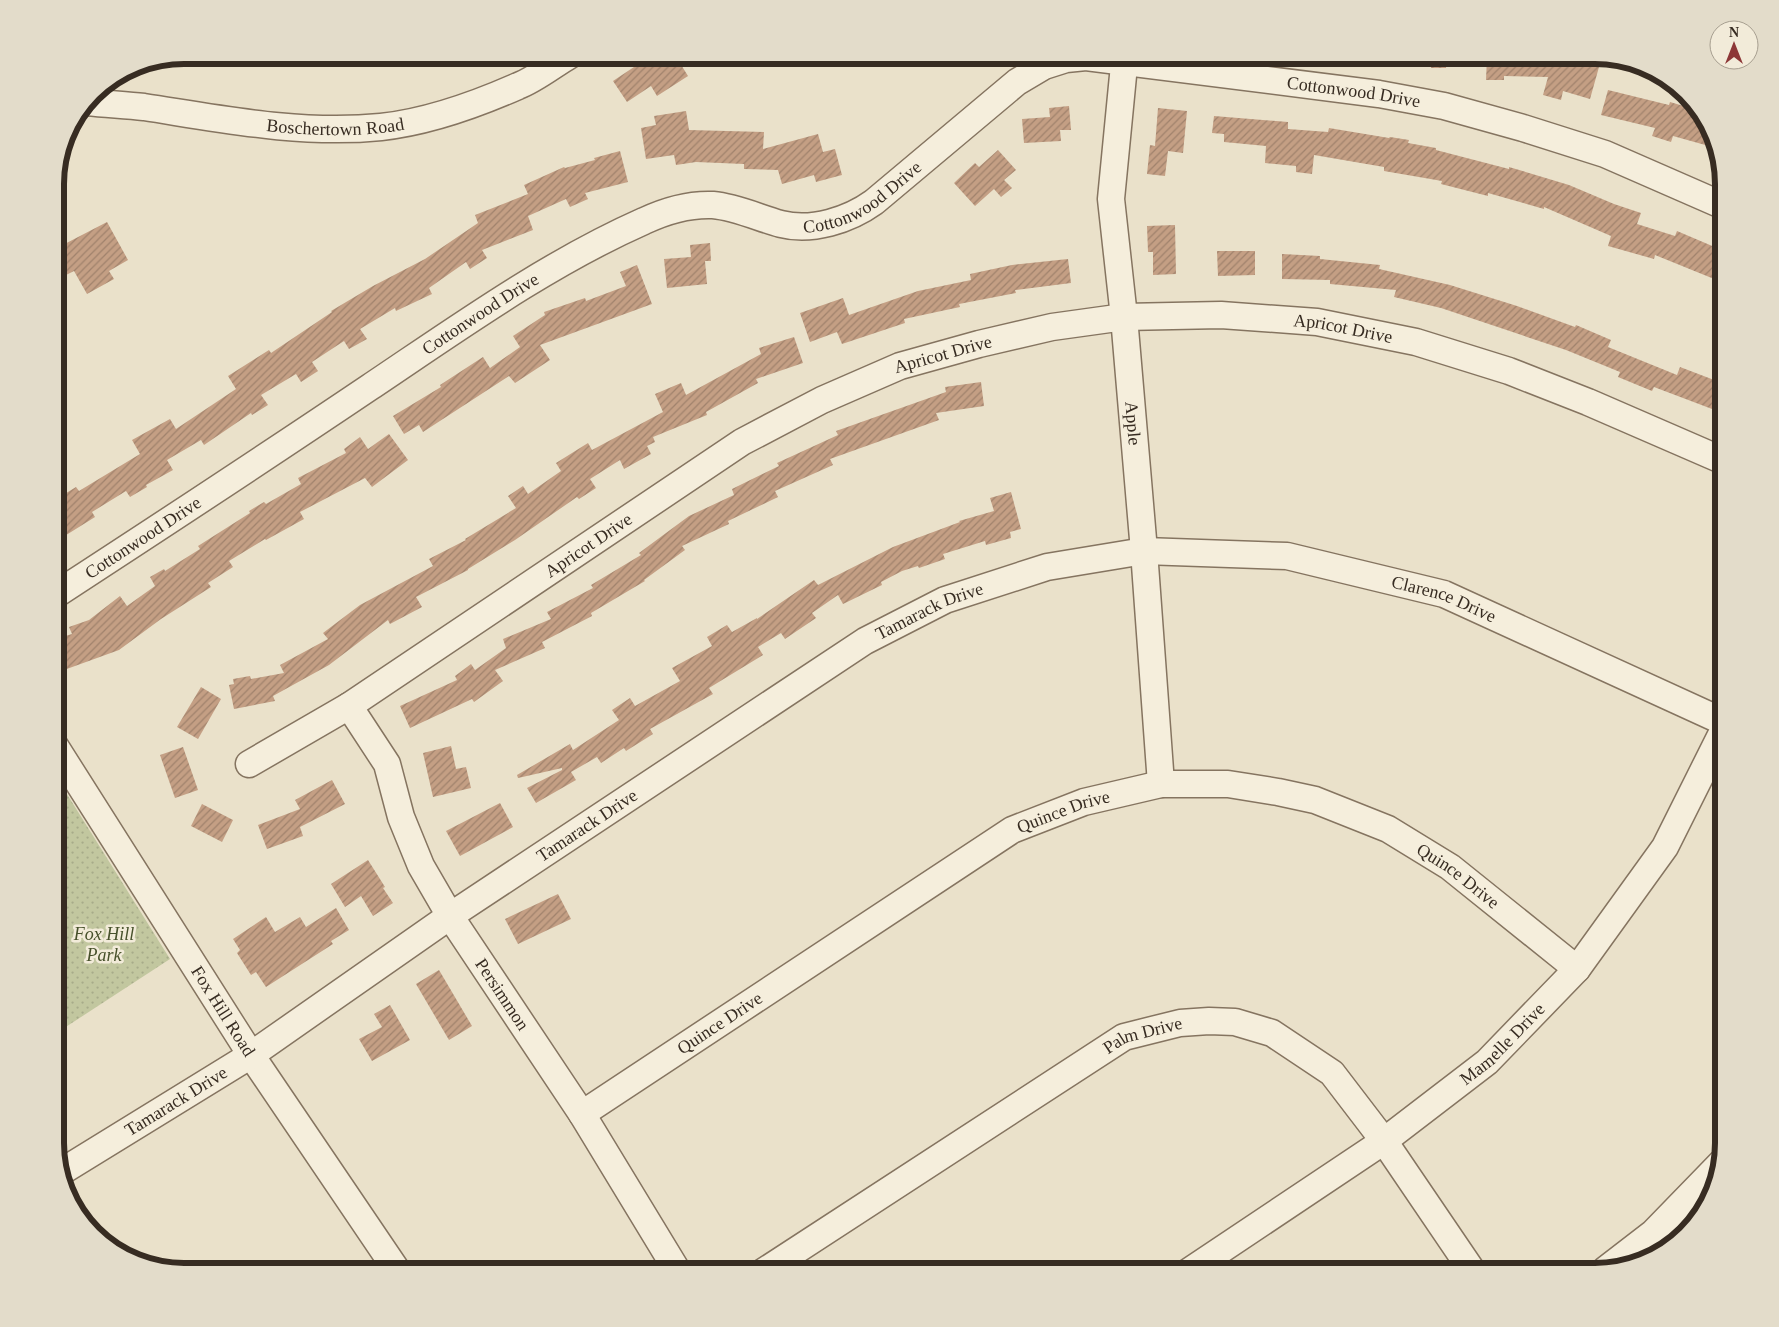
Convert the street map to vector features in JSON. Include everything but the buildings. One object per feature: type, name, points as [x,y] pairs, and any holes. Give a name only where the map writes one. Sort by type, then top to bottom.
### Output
[{"type":"street","name":"Boschertown Road","points":[[96,103],[142,107],[247,124],[337,130],[382,127],[426,119],[475,103],[520,86],[555,64]]},
{"type":"street","name":"Cottonwood Drive","points":[[64,589],[554,267],[618,233],[669,211],[692,206],[713,205],[784,225],[810,227],[844,218],[861,211],[874,202],[1017,82],[1050,64]]},
{"type":"street","name":"Apple","points":[[1124,64],[1111,199],[1124,318],[1144,551],[1161,784]]},
{"type":"street","name":"Cottonwood Drive","points":[[1161,64],[1379,94],[1444,106],[1605,154],[1715,202]]},
{"type":"street","name":"Apricot Drive","points":[[249,764],[349,706],[742,442],[822,400],[900,366],[970,346],[1052,327],[1124,318],[1221,315],[1318,322],[1416,342],[1518,374],[1715,457]]},
{"type":"street","name":"Clarence Drive","points":[[1144,551],[1287,556],[1444,594],[1715,718]]},
{"type":"street","name":"Tamarack Drive","points":[[66,1169],[251,1055],[450,916],[865,641],[945,600],[1047,567],[1144,551]]},
{"type":"street","name":"Persimmon","points":[[349,706],[386,764],[401,817],[421,866],[450,916],[582,1114],[673,1263]]},
{"type":"street","name":"Mamelle Drive","points":[[1202,1263],[1384,1142],[1487,1062],[1577,969],[1665,847],[1715,747]]},
{"type":"street","name":"Fox Hill Road","points":[[64,760],[251,1055],[392,1263]]},
{"type":"street","name":"Quince Drive","points":[[582,1114],[1012,830],[1084,802],[1161,784],[1228,784],[1278,792],[1315,800],[1388,829],[1450,866],[1577,969]]},
{"type":"street","name":"Palm Drive","points":[[777,1263],[1124,1037],[1180,1023],[1209,1021],[1235,1022],[1272,1033],[1332,1073],[1384,1142],[1467,1263]]},
{"type":"street","points":[[1617,1261],[1653,1233],[1711,1173]]},
{"type":"green space","name":"Fox Hill Park","points":[[64,789],[170,959],[64,1028]]}]
